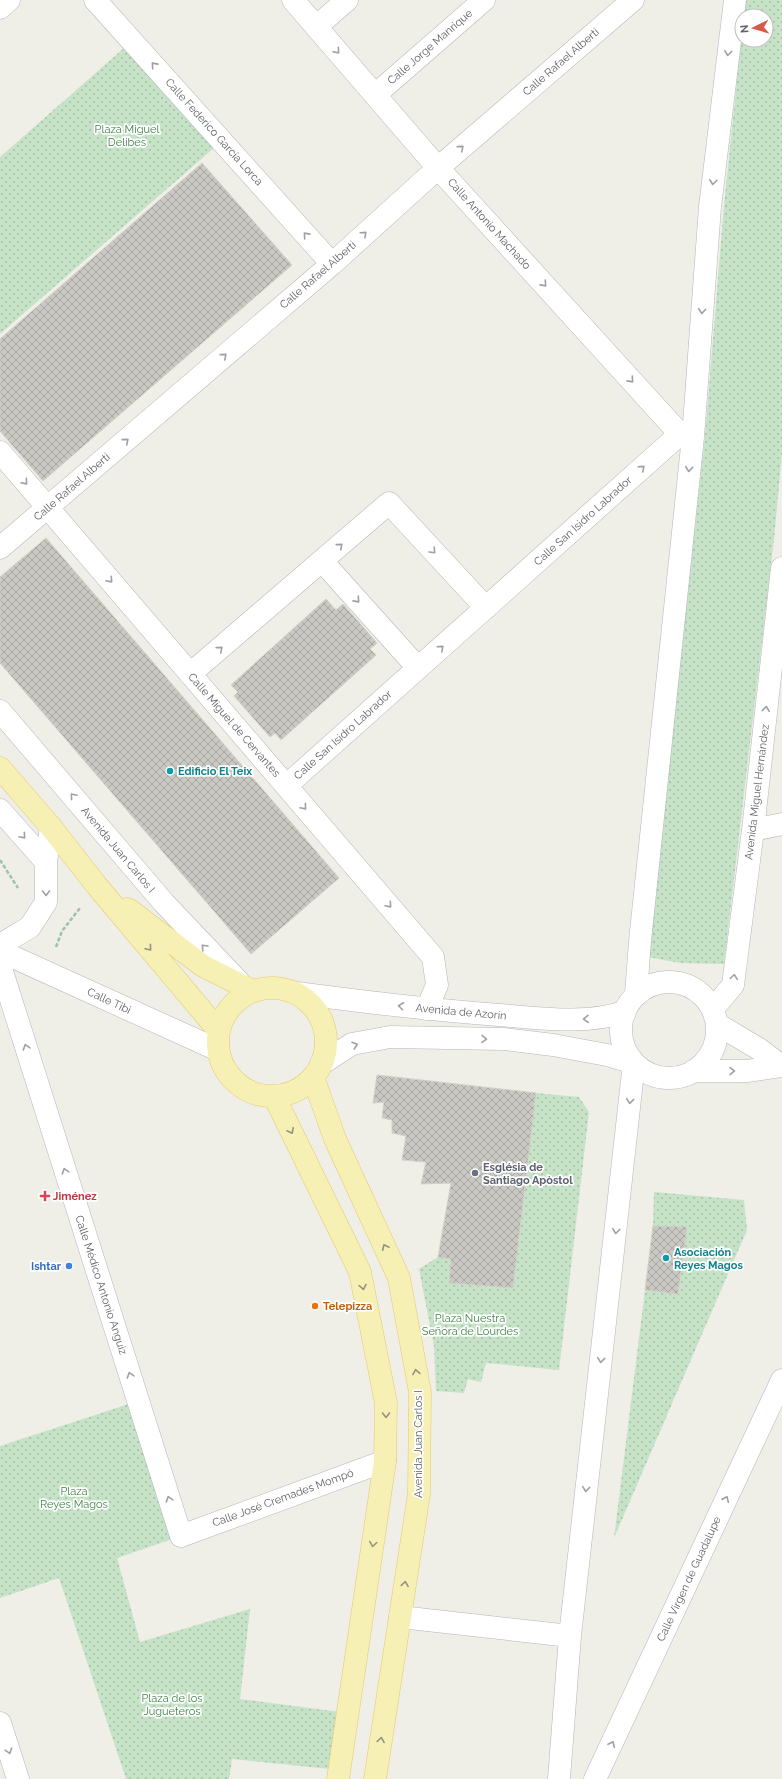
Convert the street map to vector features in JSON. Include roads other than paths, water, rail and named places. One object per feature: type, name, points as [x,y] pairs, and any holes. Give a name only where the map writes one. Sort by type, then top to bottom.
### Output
[{"type":"main road","points":[[0,768],[51,827],[218,1041]]},
{"type":"main road","points":[[97,886],[204,966],[247,988],[283,988],[297,993],[310,1002],[319,1015],[325,1030],[326,1046],[317,1071],[302,1087],[289,1094],[274,1096],[258,1094],[244,1089],[232,1078],[223,1066],[218,1041],[223,1019],[230,1007],[240,998],[247,988]]},
{"type":"main road","name":"Avenida Juan Carlos I","points":[[317,1071],[335,1139],[399,1278],[420,1392],[419,1494],[375,1779]]},
{"type":"main road","points":[[274,1096],[360,1272],[386,1403],[385,1461],[338,1779]]},
{"type":"street","points":[[0,8],[9,0]]},
{"type":"street","name":"Calle Federico García Lorca","points":[[95,0],[332,264]]},
{"type":"street","name":"Calle Antonio Machado","points":[[293,0],[438,168],[686,436]]},
{"type":"street","points":[[316,27],[347,0]]},
{"type":"street","name":"Calle Jorge Manrique","points":[[375,95],[484,0]]},
{"type":"street","name":"Calle Rafael Alberti","points":[[0,548],[332,264],[438,168],[633,0]]},
{"type":"street","points":[[558,1779],[570,1636],[634,1063],[626,1050],[622,1035],[630,1003],[640,941],[686,436],[710,207],[734,0]]},
{"type":"street","name":"Calle San Isidro Labrador","points":[[286,786],[486,608],[686,436]]},
{"type":"street","name":"Calle Miguel de Cervantes","points":[[0,452],[433,957],[437,985],[427,1009]]},
{"type":"street","points":[[190,674],[389,503],[486,608]]},
{"type":"street","points":[[322,561],[418,668]]},
{"type":"street","name":"Avenida Miguel Hernández","points":[[715,1016],[733,985],[753,830],[782,568]]},
{"type":"street","name":"Avenida Juan Carlos I","points":[[0,711],[164,904],[247,988]]},
{"type":"street","points":[[0,810],[46,862]]},
{"type":"street","points":[[753,830],[782,824]]},
{"type":"street","points":[[0,945],[30,927],[46,902],[46,862],[51,827]]},
{"type":"street","name":"Calle Tibi","points":[[0,951],[47,972],[218,1041]]},
{"type":"street","name":"Calle Médico Antonio Anguiz","points":[[0,965],[181,1536]]},
{"type":"street","points":[[630,1003],[649,986],[664,982],[678,982],[693,987],[704,997],[715,1016],[781,1066]]},
{"type":"street","name":"Avenida de Azorín","points":[[297,993],[427,1009],[561,1020],[605,1018],[630,1003]]},
{"type":"street","points":[[317,1071],[352,1044],[390,1037],[504,1040],[553,1045],[607,1055],[634,1063],[646,1072],[660,1077],[675,1077],[693,1071],[702,1065],[712,1053],[717,1039],[715,1016]]},
{"type":"street","points":[[693,1071],[747,1071],[781,1066]]},
{"type":"street","name":"Calle Virgen de Guadalupe","points":[[595,1779],[782,1380]]},
{"type":"street","name":"Calle José Cremades Mompó","points":[[181,1536],[385,1461]]},
{"type":"street","points":[[400,1617],[570,1636]]},
{"type":"street","points":[[0,1724],[18,1779]]},
{"type":"place","name":"Edificio El Teix","points":[[170,771]]},
{"type":"place","name":"Església de Santiago Apòstol","points":[[475,1173]]},
{"type":"place","name":"Jiménez","points":[[45,1196]]},
{"type":"place","name":"Asociación Reyes Magos","points":[[666,1258]]},
{"type":"place","name":"Ishtar","points":[[69,1266]]},
{"type":"place","name":"Telepizza","points":[[315,1306]]},
{"type":"park label","name":"Plaza Miguel Delibes","points":[[127,135]]},
{"type":"park label","name":"Plaza Nuestra Señora de Lourdes","points":[[470,1324]]},
{"type":"park label","name":"Plaza Reyes Magos","points":[[74,1497]]},
{"type":"park label","name":"Plaza de los Jugueteros","points":[[172,1704]]}]
